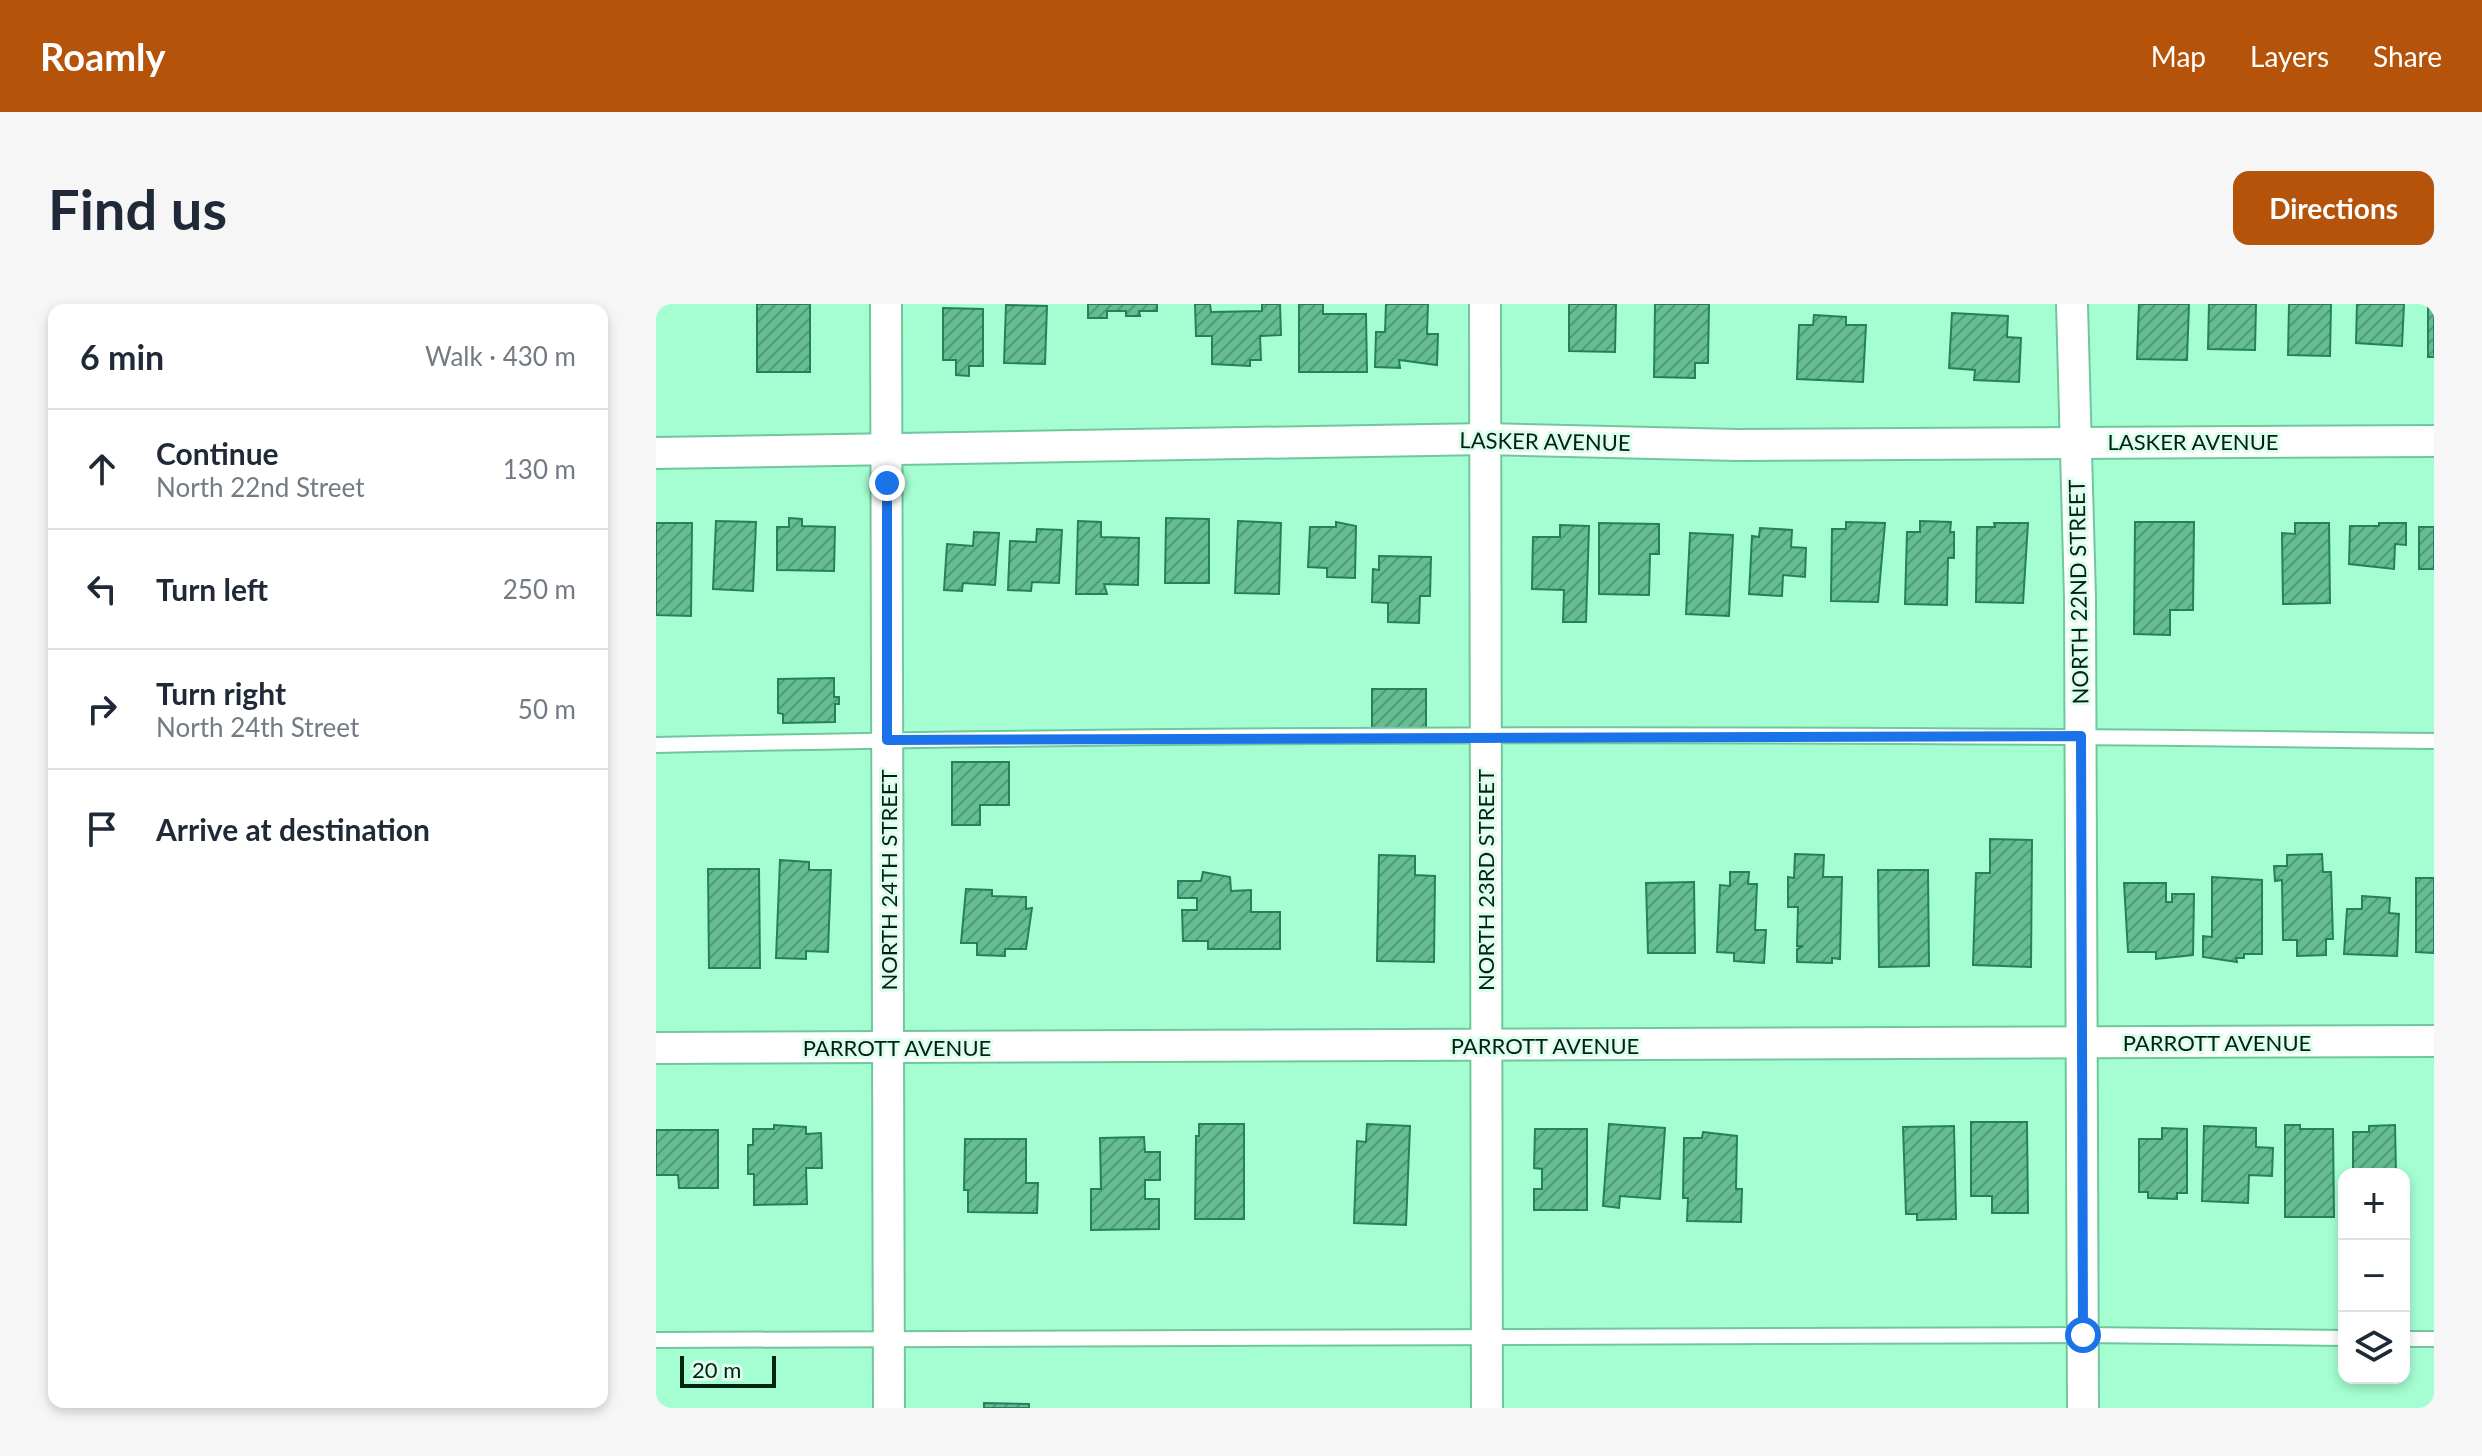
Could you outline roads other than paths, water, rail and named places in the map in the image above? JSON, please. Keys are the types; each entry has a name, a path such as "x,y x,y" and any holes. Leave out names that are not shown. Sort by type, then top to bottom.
{"street":[{"name":"NORTH 24TH STREET","path":"886,304 889,1408"},
{"name":"NORTH 23RD STREET","path":"1485,304 1487,1408"},
{"name":"NORTH 22ND STREET","path":"2072,304 2081,736 2083,1408"},
{"name":"LASKER AVENUE","path":"656,453 1486,439 1738,445 2434,441"},
{"name":"PARROTT AVENUE","path":"656,1048 2434,1041"}],"lane":[{"path":"656,745 887,740 1484,736 2081,736 2434,741"},
{"path":"656,1340 2083,1335 2338,1338"},
{"path":"2410,1339 2434,1339"}]}
